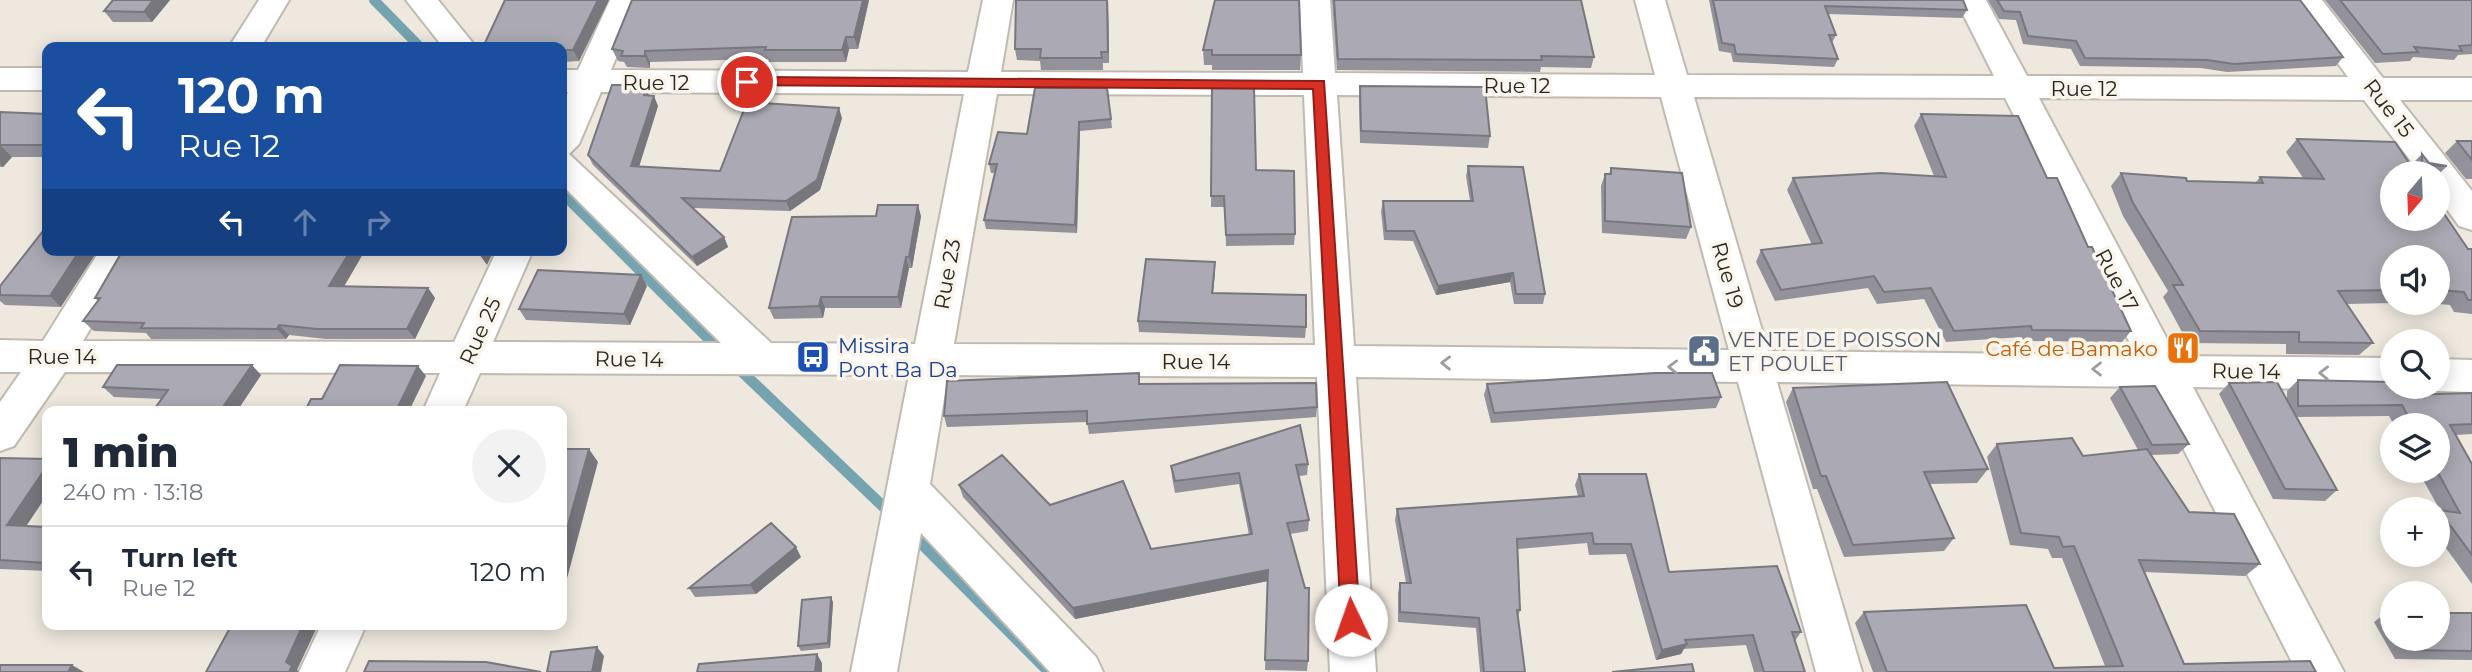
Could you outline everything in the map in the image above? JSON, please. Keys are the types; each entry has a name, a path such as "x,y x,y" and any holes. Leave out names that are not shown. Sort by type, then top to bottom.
{"street":[{"path":"248,42 274,0"},
{"path":"421,0 456,42"},
{"path":"567,120 575,81 625,0"},
{"name":"Rue 23","path":"874,672 998,0"},
{"path":"1315,0 1353,672"},
{"name":"Rue 19","path":"1650,0 1839,672"},
{"name":"Rue 17","path":"1971,0 2321,672"},
{"name":"Rue 15","path":"2306,0 2472,217"},
{"path":"0,79 42,79"},
{"name":"Rue 12","path":"575,81 2472,89"},
{"path":"567,169 764,361"},
{"path":"0,435 54,356 116,256"},
{"name":"Rue 25","path":"445,406 512,256"},
{"name":"Rue 14","path":"0,356 469,356 931,362 1337,361 2380,374"},
{"path":"2450,375 2472,376"},
{"path":"907,489 1080,672"},
{"path":"322,672 342,630"}],"building":[{"path":"113,0 153,0 144,12 104,11"},
{"path":"505,0 598,0 573,50 567,50 567,42 485,42"},
{"path":"632,0 863,0 854,37 846,37 842,50 765,50 766,47 645,51 645,56 621,56 623,51 612,49"},
{"path":"1016,0 1107,0 1108,52 1101,52 1102,58 1040,58 1041,49 1015,49"},
{"path":"1215,0 1299,0 1301,55 1212,55 1212,50 1203,50"},
{"path":"1334,0 1581,0 1594,57 1541,56 1542,60 1338,59"},
{"path":"1713,0 1963,0 1967,10 1825,6 1836,35 1829,35 1838,59 1736,54 1734,45 1722,43"},
{"path":"1997,0 2300,0 2343,57 2234,64 2207,60 2085,58 2076,41 2028,36 2020,12 2004,11"},
{"path":"2340,0 2472,0 2472,45 2459,46 2462,51 2414,47 2418,52 2383,54"},
{"path":"612,85 644,85 644,95 654,96 631,166 720,171 747,102 839,108 817,180 786,201 682,198 724,237 692,257 588,155"},
{"path":"1212,86 1254,86 1256,170 1294,171 1295,234 1226,235 1224,196 1211,196"},
{"path":"1360,86 1485,87 1490,136 1361,131"},
{"path":"1035,88 1107,88 1111,119 1079,122 1075,225 984,220 997,164 989,164 998,132 1027,134"},
{"path":"0,112 42,114 42,145 0,145"},
{"path":"1921,114 2018,116 2047,178 2057,178 2088,247 2092,247 2131,331 2032,330 2031,326 1954,331 1931,288 1884,292 1874,276 1781,290 1761,250 1822,243 1793,178 1881,173 1946,177"},
{"path":"2297,139 2395,142 2408,161 2380,161 2380,231 2450,231 2450,223 2468,249 2472,249 2472,300 2468,300 2464,292 2450,291 2450,245 2380,245 2380,290 2338,291 2373,343 2299,342 2299,332 2200,331 2173,285 2183,285 2133,203 2121,173 2186,178 2187,181 2263,183 2260,177 2324,179"},
{"path":"2457,141 2472,141 2472,160"},
{"path":"1468,166 1523,167 1545,294 1516,294 1513,273 1438,286 1414,231 1386,231 1383,201 1473,201"},
{"path":"1611,168 1682,173 1691,227 1605,221 1605,174 1611,174"},
{"path":"878,205 918,205 909,257 906,257 898,297 821,297 819,306 769,308 792,217 876,216"},
{"path":"42,232 42,256 76,256 50,296 0,295 0,286"},
{"path":"120,256 347,256 329,286 428,288 407,329 317,329 279,325 277,329 141,328 144,323 83,321 100,298 95,298"},
{"path":"1146,259 1215,262 1212,293 1306,295 1306,327 1138,321"},
{"path":"538,270 641,275 624,314 519,309"},
{"path":"117,365 252,365 223,406 157,406 168,390 103,387"},
{"path":"340,365 418,366 398,406 308,406 311,399 322,399"},
{"path":"1139,373 1139,384 1316,383 1317,407 1087,424 1087,411 944,416 947,381"},
{"path":"1655,373 1712,373 1721,397 1494,413 1487,384"},
{"path":"2298,380 2380,382 2380,399 2450,399 2450,394 2472,393 2472,424 2450,425 2450,413 2406,413 2402,405 2298,406"},
{"path":"1947,382 1988,469 1924,472 1954,538 1853,545 1826,476 1821,476 1793,388"},
{"path":"2277,382 2337,490 2285,489 2229,383"},
{"path":"2155,386 2189,444 2152,445 2120,387"},
{"path":"1300,425 1308,464 1296,465 1309,520 1287,523 1305,588 1309,588 1308,661 1265,660 1268,570 1073,608 959,485 1002,455 1050,505 1123,481 1151,549 1252,534 1239,473 1175,481 1171,466"},
{"path":"2450,425 2472,464 2472,555 2450,525 2450,512 2460,513 2444,483 2450,483"},
{"path":"2072,438 2083,456 2147,449 2189,512 2234,514 2260,564 2139,560 2184,664 2310,661 2316,672 1887,672 1864,612 2026,605 2054,668 2123,666 2074,546 2063,547 2059,537 2021,533 1997,444"},
{"path":"567,449 589,449 567,529"},
{"path":"0,458 42,459 42,473 7,525 42,527 42,563 0,560"},
{"path":"1579,474 1646,474 1669,572 1777,566 1801,632 1792,632 1805,672 1764,672 1753,635 1685,640 1687,644 1662,650 1631,544 1594,544 1592,533 1517,539 1520,610 1517,610 1525,672 1484,672 1479,618 1400,612 1400,583 1411,583 1397,509 1584,496"},
{"path":"771,523 796,547 750,585 689,588"},
{"path":"831,597 828,643 798,646 802,600"},
{"path":"2450,613 2472,613 2472,651 2450,651"},
{"path":"229,630 301,630 286,662 292,666 289,672 206,672"},
{"path":"597,647 592,672 547,672 551,652"},
{"path":"817,654 815,672 697,672 699,664"},
{"path":"369,661 486,662 541,672 364,672"},
{"path":"1692,664 1694,672 1612,672"},
{"path":"0,665 72,665 68,672 0,672"}],"waterway":[{"path":"374,0 415,42"},
{"path":"567,198 673,304"},
{"path":"672,302 722,352"},
{"path":"736,366 891,514"},
{"path":"911,533 1049,672"}],"place":[{"name":"Café de Bamako","path":"2183,348"},
{"name":"VENTE DE POISSON ET POULET","path":"1704,351"},
{"name":"Missira Pont Ba Da","path":"813,357"}],"route":[{"path":"747,82 1319,85 1351,620"}]}
